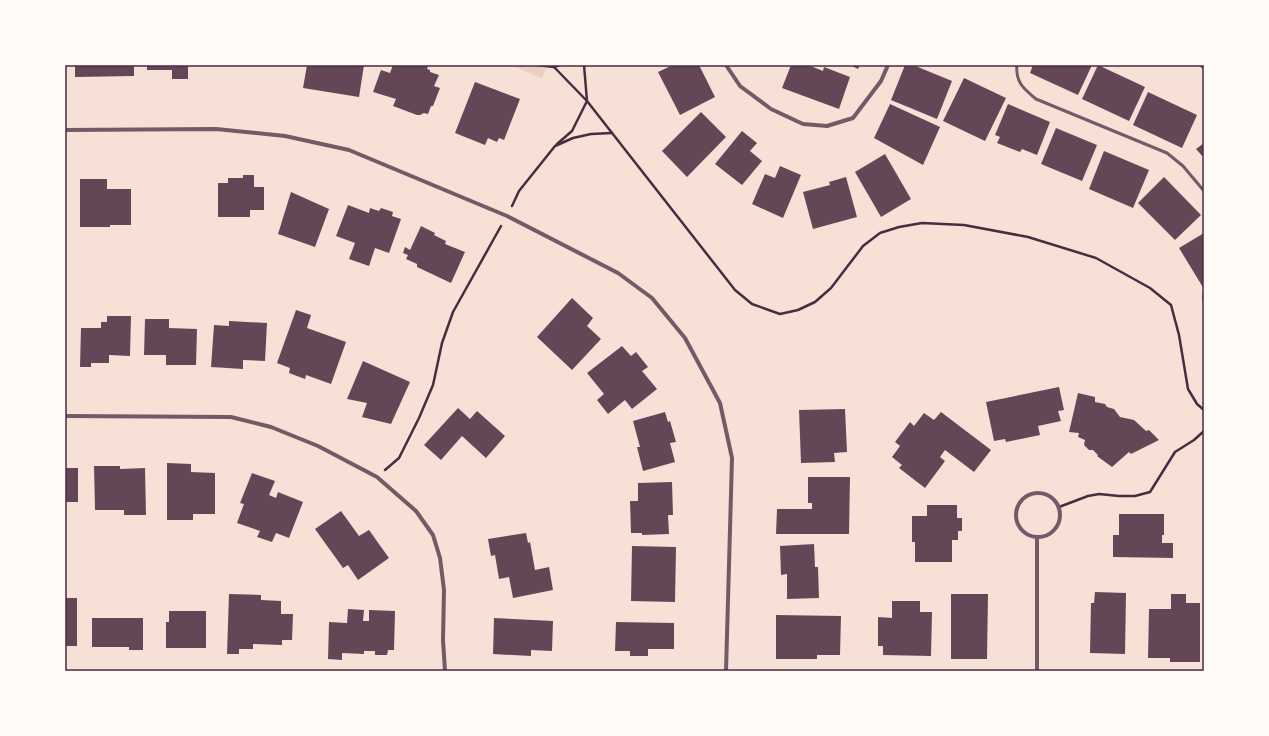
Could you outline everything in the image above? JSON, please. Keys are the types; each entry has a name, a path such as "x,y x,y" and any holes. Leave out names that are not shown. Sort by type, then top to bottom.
{"street":[{"path":"726,65 740,86 771,109 803,124 827,126 853,118 881,81 888,65"},
{"path":"65,130 216,129 285,136 349,150 507,216 618,273 652,298 685,338 720,403 732,458 726,671"},
{"path":"65,416 231,417 271,427 318,446 377,477 416,511 433,535 440,558 444,590 444,671"},
{"path":"1040,492 1048,494 1054,499 1059,507 1060,520 1057,527 1045,536 1037,537 1024,532 1019,526 1016,513 1021,500 1026,496 1040,492"},
{"path":"1037,537 1037,671"}],"lane":[{"path":"1017,65 1016,74 1023,88 1036,99 1167,153 1182,166 1204,191"}],"path":[{"path":"537,65 554,67 560,65"},
{"path":"377,477 399,458 419,418 433,385 442,343 453,312 507,216 519,191 555,146 572,131 587,102 584,65"},
{"path":"554,67 587,102 734,290 752,304 780,314 798,310 815,302 831,288 863,246 880,233 899,227 922,223 964,225 1028,237 1096,258 1150,288 1171,305 1179,335 1188,389 1197,404 1204,410"},
{"path":"555,146 573,138 591,134 612,133"},
{"path":"1059,507 1088,496 1099,494 1135,496 1150,492 1175,452 1194,440 1204,431"}],"shaded area":[{"path":"512,65 547,65 542,79"}],"building":[{"path":"75,65 134,65 134,76 75,77"},
{"path":"147,65 188,65 188,79 172,79 172,70 147,70"},
{"path":"307,65 364,65 359,97 303,88"},
{"path":"393,65 424,65 428,66 427,69 430,70 430,72 439,75 434,86 440,88 428,114 424,113 417,115 393,106 396,99 373,92 381,70 390,73"},
{"path":"673,65 699,65 715,97 680,115 658,72"},
{"path":"791,65 808,65 823,71 824,67 850,77 839,109 782,88"},
{"path":"850,65 860,65 858,69"},
{"path":"905,65 913,65 952,81 937,119 891,100"},
{"path":"1033,65 1092,65 1078,95 1030,73"},
{"path":"1098,65 1145,87 1129,121 1082,99"},
{"path":"964,78 1006,98 985,141 943,121"},
{"path":"475,82 520,99 504,140 499,138 497,142 488,138 485,145 455,133"},
{"path":"1148,92 1197,115 1182,148 1133,125"},
{"path":"890,104 940,127 923,165 874,138"},
{"path":"1008,104 1050,122 1037,155 1022,149 1020,152 997,143 1000,137 995,135"},
{"path":"701,112 726,137 687,177 662,151"},
{"path":"1056,128 1097,145 1082,181 1041,164"},
{"path":"742,131 757,143 750,151 762,161 742,185 715,164"},
{"path":"1204,143 1204,158 1196,149"},
{"path":"1104,151 1149,170 1133,208 1089,189"},
{"path":"885,154 911,199 881,217 855,172"},
{"path":"780,166 801,175 783,218 752,204 765,174 775,178"},
{"path":"243,175 254,175 254,187 264,187 264,210 250,210 250,217 218,217 218,183 228,183 228,178 243,178"},
{"path":"846,177 857,217 813,229 803,192 830,185 829,182"},
{"path":"1164,177 1201,215 1175,240 1138,203"},
{"path":"80,179 107,179 107,189 131,189 131,225 80,227"},
{"path":"291,192 329,209 315,247 278,234"},
{"path":"348,205 369,213 370,208 379,211 381,208 393,212 392,216 401,219 389,253 375,248 369,266 349,259 355,243 336,236"},
{"path":"421,226 435,233 434,235 446,241 445,244 465,252 451,283 417,267 417,264 406,259 408,255 403,253 405,247 410,250"},
{"path":"1204,233 1204,289 1179,248"},
{"path":"1204,294 1204,306 1203,306 1202,295"},
{"path":"572,298 593,318 587,326 601,339 572,370 537,337"},
{"path":"296,310 311,315 307,328 346,342 331,384 306,375 305,379 289,373 290,368 277,363"},
{"path":"107,316 131,316 130,356 109,355 109,363 91,363 91,367 80,367 81,328 101,328 101,322 107,322"},
{"path":"145,319 169,319 169,328 197,329 196,365 166,365 166,355 144,355"},
{"path":"229,321 267,323 265,361 243,360 243,369 211,367 214,325 229,326"},
{"path":"622,346 631,356 636,352 648,367 642,371 657,389 632,409 625,400 608,414 597,400 604,394 587,373"},
{"path":"363,361 410,382 391,424 362,417 367,403 347,399"},
{"path":"1059,387 1064,410 1058,411 1061,421 1038,426 1040,435 1006,442 1005,439 994,441 986,402"},
{"path":"1078,393 1095,397 1095,402 1105,404 1107,407 1114,409 1120,417 1134,420 1146,431 1149,430 1159,440 1131,454 1129,452 1112,467 1097,456 1098,455 1093,450 1089,450 1084,445 1085,440 1078,437 1079,433 1069,432"},
{"path":"458,408 470,419 477,411 505,436 486,458 462,436 441,460 424,445"},
{"path":"845,409 847,452 834,453 835,462 801,463 799,410"},
{"path":"665,412 668,422 670,421 676,442 670,443 675,462 643,471 637,447 640,447 633,421"},
{"path":"941,412 991,450 974,472 945,450 940,457 945,461 925,488 899,468 902,465 892,457 900,446 895,442 910,422 914,426 924,413 934,420"},
{"path":"167,463 191,464 191,472 215,473 215,514 193,514 193,520 167,520"},
{"path":"94,466 120,466 120,469 145,468 146,515 124,515 124,510 95,510"},
{"path":"65,468 78,468 78,502 65,502"},
{"path":"252,473 275,481 269,495 276,498 278,492 303,502 289,538 276,533 272,542 257,537 260,531 237,523 244,504 240,503"},
{"path":"808,477 850,477 849,534 776,534 777,509 812,509 812,503 808,503"},
{"path":"672,482 673,515 668,515 669,534 642,535 642,533 631,533 630,501 638,501 638,483"},
{"path":"927,505 957,505 957,518 962,518 962,531 958,531 958,540 952,540 952,562 915,562 915,542 912,542 912,516 927,516"},
{"path":"341,511 359,536 369,530 389,558 358,580 348,565 343,568 315,529"},
{"path":"1119,514 1164,514 1164,535 1162,535 1162,543 1173,543 1173,558 1113,557 1113,535 1119,535"},
{"path":"526,533 528,543 530,542 535,570 549,567 553,590 513,598 509,577 499,579 495,555 491,556 488,539"},
{"path":"814,544 815,567 818,567 819,598 787,599 787,574 781,575 780,546"},
{"path":"632,546 676,547 675,602 631,601"},
{"path":"1095,592 1126,593 1125,654 1090,653 1091,603 1094,603"},
{"path":"229,594 261,595 261,600 281,601 281,614 293,614 292,640 282,640 282,645 253,644 253,649 239,649 239,654 227,654"},
{"path":"951,594 988,594 987,659 951,659"},
{"path":"1171,594 1186,594 1186,603 1200,603 1200,662 1170,662 1170,658 1148,658 1149,609 1171,609"},
{"path":"65,598 77,598 77,646 65,646"},
{"path":"892,601 920,601 920,612 932,612 931,656 883,655 883,646 878,646 878,617 892,618"},
{"path":"348,609 364,610 363,621 369,621 369,610 395,611 394,650 388,650 387,655 375,655 375,651 364,651 364,654 342,653 342,660 328,659 329,622 347,623"},
{"path":"169,611 206,611 206,648 166,648 166,622 169,622"},
{"path":"776,615 841,616 840,655 817,655 817,659 776,659"},
{"path":"92,618 143,618 143,650 129,650 129,647 92,647"},
{"path":"494,618 553,621 552,651 531,650 531,656 493,654"},
{"path":"616,622 674,623 674,649 648,649 648,656 630,656 630,651 615,651"}]}
